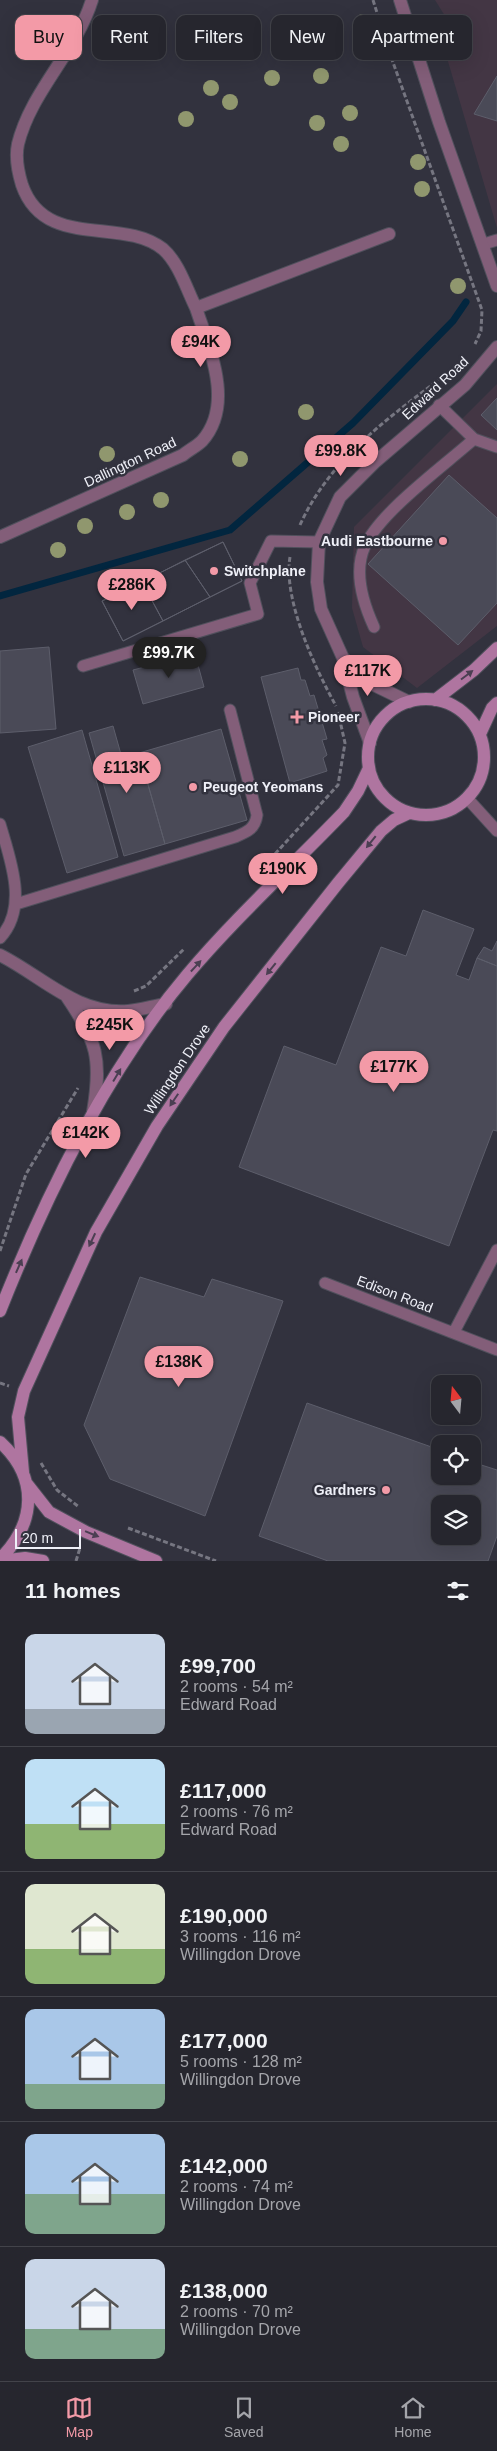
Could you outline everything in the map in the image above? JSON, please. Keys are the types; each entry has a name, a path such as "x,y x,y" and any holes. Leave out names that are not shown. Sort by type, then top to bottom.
{"street":[{"name":"Dallington Road","path":"0,537 183,455 202,441 211,425 218,402 218,374 196,308 177,268 163,249 137,237 66,227 41,214 25,194 17,171 18,146 26,118 74,41 87,17 92,0"},
{"path":"400,0 445,139 484,244 497,286"},
{"path":"196,308 389,234"},
{"name":"Edward Road","path":"370,743 353,697 343,658 321,609 317,582 319,542 340,497 439,405 465,385 497,347"},
{"path":"434,700 474,670 497,648"},
{"name":"Edward Road","path":"343,658 374,685 409,702"},
{"path":"434,700 449,704 462,711 480,734 484,751 484,768 478,784 467,798 454,808 440,814 424,815 409,813 395,806 383,796 374,783 369,768 370,743 378,725 392,711 409,702 434,700"},
{"path":"480,734 492,708 497,703"},
{"path":"0,1311 38,1224 92,1118 137,1041 187,976 344,812 358,791 369,768"},
{"name":"Willingdon Drove","path":"23,1472 18,1417 24,1391 96,1232 157,1126 224,1027 338,883 381,830 394,820 409,813"},
{"path":"0,955 67,998 97,1008 127,1011 166,1004"},
{"path":"67,998 84,1023 98,1060 97,1086 92,1118"},
{"path":"0,1442 12,1453 23,1472 27,1484 29,1506 24,1527 14,1546 0,1560"},
{"path":"27,1484 49,1512 86,1532 156,1561"},
{"path":"0,1560 25,1558 43,1561"}],"lane":[{"path":"484,244 497,240"},
{"path":"439,405 474,439 497,447"},
{"path":"374,627 363,600 360,582 360,566 365,546 384,519 474,439"},
{"path":"83,666 258,614 250,583 271,541 319,542"},
{"path":"16,904 249,831 257,815 230,710"},
{"path":"467,798 497,831"},
{"path":"0,824 10,863 16,904 13,918 0,938"},
{"path":"454,1332 497,1250"},
{"name":"Edison Road","path":"325,1283 497,1350"}],"path":[{"path":"373,0 390,54 482,310 481,331 473,347"},
{"path":"272,858 338,785 345,743 337,709 314,665 300,624 287,572 292,542 307,510 329,476 360,442 462,362"},
{"path":"130,993 146,986 190,943"},
{"path":"0,1251 26,1174 79,1085"},
{"path":"38,1458 57,1490 80,1508"},
{"path":"125,1527 216,1561"}],"shaded area":[{"path":"435,0 497,0 497,228 448,60 472,60 472,15 444,15"},
{"path":"497,384 497,626 417,688 363,647 352,608 354,527"}],"building":[{"path":"497,76 497,121 474,114"},
{"path":"497,398 497,430 481,415"},
{"name":"Audi Eastbourne","path":"449,475 497,518 497,603 458,645 368,564"},
{"path":"223,542 242,581 123,641 102,601"},
{"name":"Switchplane","path":"223,542 242,581 210,597 185,560"},
{"path":"185,560 210,597 163,621 142,582"},
{"path":"142,582 163,621 123,641 102,601"},
{"path":"49,647 56,729 0,733 0,651"},
{"path":"195,654 204,687 143,704 133,670"},
{"name":"Pioneer","path":"298,668 301,680 305,680 310,696 314,695 327,739 322,740 327,755 323,758 327,771 290,783 261,677"},
{"path":"113,726 122,758 139,753 165,844 124,856 89,733"},
{"name":"Peugeot Yeomans","path":"221,729 247,820 165,844 139,753"},
{"path":"82,730 118,857 67,873 28,747"},
{"path":"423,910 474,929 456,975 469,980 477,958 497,966 497,1131 493,1130 449,1246 239,1167 284,1046 336,1065 381,947 406,956"},
{"path":"497,941 497,966 477,958 484,947 492,951"},
{"path":"140,1277 204,1297 212,1279 283,1301 205,1516 110,1479 84,1425"},
{"name":"Gardners","path":"307,1403 431,1447 431,1485 481,1485 481,1465 497,1470 497,1536 488,1561 328,1561 259,1536"}],"waterway":[{"path":"0,596 230,530 353,423 453,321 466,302"}],"place":[{"name":"Audi Eastbourne","path":"443,541"},
{"name":"Switchplane","path":"214,571"},
{"name":"Pioneer","path":"297,717"},
{"name":"Peugeot Yeomans","path":"193,787"},
{"name":"Gardners","path":"386,1490"}]}
